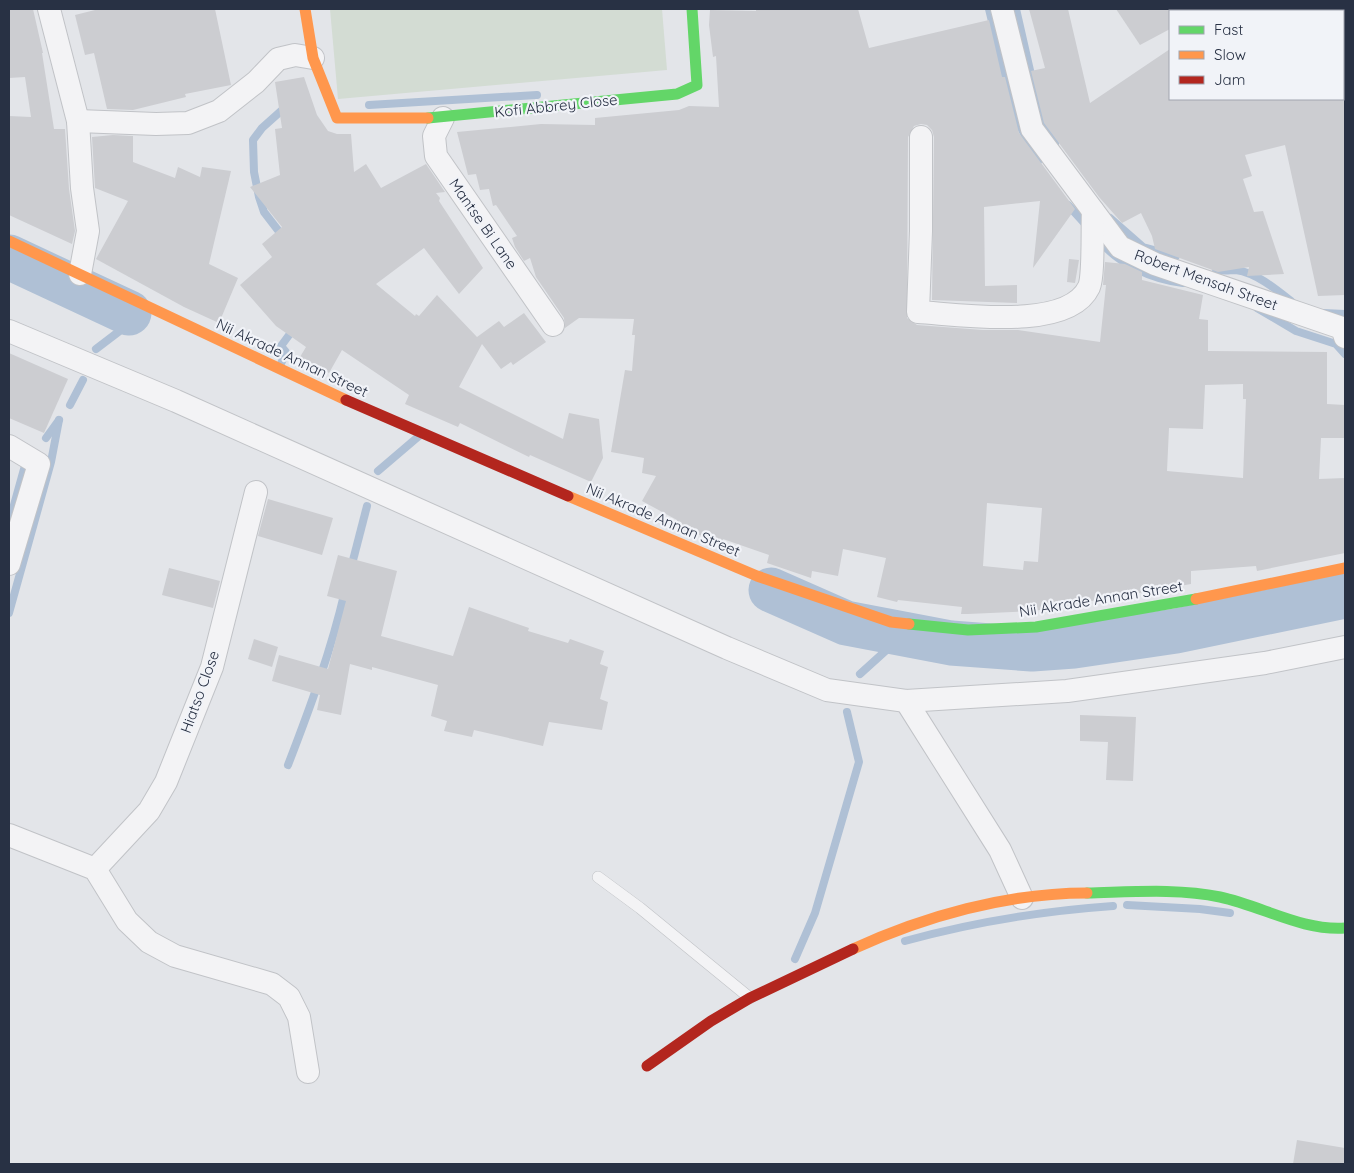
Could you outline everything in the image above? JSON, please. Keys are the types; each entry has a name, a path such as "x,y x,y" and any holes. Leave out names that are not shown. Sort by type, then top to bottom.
{"street":[{"path":"50,9 78,121 82,188 88,231 80,274"},
{"path":"78,121 156,124 188,122 219,111 256,82 278,59 295,55 313,58 305,9"},
{"name":"Kofi Abbrey Close","path":"313,58 336,118 442,118 677,94 697,85 698,63 692,9"},
{"name":"Robert Mensah Street","path":"1002,9 1032,129 1120,247 1155,264 1344,331"},
{"name":"Mantse Bi Lane","path":"442,118 434,136 436,156 553,326"},
{"path":"921,137 921,231 918,312 1021,318 1053,312 1075,303 1089,287 1093,211"},
{"name":"Nii Akrade Annan Street","path":"9,241 308,384 756,576 891,622 968,630 1036,627 1214,596 1345,568"},
{"path":"9,331 176,400 727,648 826,690 906,701 1066,691 1265,663 1345,647"},
{"path":"9,446 39,464 9,564"},
{"name":"Hiatso Close","path":"95,869 149,811 166,782 212,667 256,492"},
{"path":"906,701 1000,850 1022,898"},
{"path":"9,835 95,869 126,921 150,942 175,956 272,984 289,997 299,1016 308,1072"},
{"path":"648,1066 711,1020 750,998 890,932 928,920 1022,898 1058,893 1163,892 1219,898 1259,908 1304,924 1328,929 1345,928"}],"lane":[{"path":"598,877 640,908 750,998"}],"shaded area":[{"path":"330,9 662,9 667,70 338,99"}],"building":[{"path":"9,9 33,9 43,53 54,129 65,129 69,189 75,231 72,244 9,215 9,116 31,117 25,77 9,78"},
{"path":"99,9 215,9 231,85 185,94 186,97 133,110 107,109 94,53 85,55 75,15"},
{"path":"756,9 858,9 869,48 989,20 1002,77 1005,77 1019,133 1075,209 1033,268 1040,201 984,207 985,286 1017,285 1017,303 932,300 934,137 932,130 927,125 914,126 908,137 907,318 917,325 983,330 1018,330 1100,342 1106,285 1103,285 1105,262 1125,264 1142,272 1142,280 1203,295 1199,319 1208,320 1208,351 1327,352 1327,404 1345,405 1345,426 1344,438 1321,438 1319,479 1345,478 1345,553 1257,571 1256,566 1191,571 1191,584 1034,611 961,614 962,607 898,600 897,602 877,597 886,558 843,549 838,576 812,571 811,578 767,563 769,555 723,539 721,544 676,525 677,520 642,501 656,476 642,473 644,458 611,452 625,370 632,371 635,335 632,335 634,319 579,318 565,328 564,318 536,277 530,258 524,261 515,247 512,238 517,236 496,205 493,206 489,189 480,190 476,174 468,175 457,132 541,124 595,125 595,118 679,110 689,106 719,107 716,56 713,57 709,25 710,10 756,11","holes":["1243,384 1243,399 1246,399 1243,478 1167,471 1169,428 1203,429 1205,385","987,503 1042,508 1038,562 1024,561 1023,570 983,566"]},
{"path":"1029,9 1068,9 1090,103 1169,50 1169,100 1345,99 1345,295 1318,296 1285,145 1245,155 1252,176 1243,179 1254,212 1263,211 1284,274 1247,276 1249,267 1218,272 1155,249 1152,236 1141,213 1122,223 1099,197 1044,123 1031,71 1045,68"},
{"path":"1116,9 1170,9 1169,30 1140,45"},
{"path":"304,77 317,115 328,131 337,134 351,134 354,172 366,164 381,188 426,164 445,192 436,193 440,198 439,201 483,268 459,294 424,248 376,284 415,316 416,314 419,316 437,295 477,337 499,321 504,327 524,313 546,342 513,365 511,362 501,369 482,344 459,387 563,439 569,413 599,419 603,458 591,482 530,455 529,457 460,423 458,427 405,404 409,395 342,350 329,373 300,357 306,347 276,326 240,285 272,257 262,244 282,227 250,187 280,175 275,129 282,128 275,82"},
{"path":"133,136 133,162 175,178 178,167 200,177 202,167 231,171 209,264 238,278 219,323 184,307 96,259 128,201 95,188 92,137"},
{"path":"1069,259 1079,260 1075,283 1067,282"},
{"path":"9,353 68,379 44,433 9,418"},
{"path":"268,499 333,518 322,555 258,536"},
{"path":"338,555 397,571 381,636 453,656 469,607 529,628 528,631 568,643 570,639 604,651 600,664 608,667 600,699 608,702 602,730 549,722 543,746 474,730 472,737 444,731 447,721 431,716 438,685 372,667 372,670 350,664 341,715 317,710 320,695 272,681 279,655 328,669 346,601 327,596"},
{"path":"169,568 220,581 213,608 162,595"},
{"path":"254,639 278,647 272,667 248,659"},
{"path":"1080,715 1136,717 1133,781 1106,780 1108,742 1080,741"},
{"path":"1297,1140 1345,1148 1345,1164 1293,1164"}],"waterway":[{"path":"989,9 1012,104 1020,126 1038,161"},
{"path":"1016,9 1039,110 1055,143"},
{"path":"369,105 537,95"},
{"path":"284,238 264,212 259,197 254,172 253,140 262,128 281,111 287,110"},
{"path":"1068,205 1087,226"},
{"path":"1110,218 1143,247 1176,256"},
{"path":"1098,239 1115,256 1136,269 1159,278 1183,283"},
{"path":"9,257 129,313"},
{"path":"1216,269 1224,271 1236,270 1252,275 1280,292 1292,302"},
{"path":"1257,308 1296,331 1336,344 1345,354"},
{"path":"1323,313 1345,314"},
{"path":"96,349 138,317"},
{"path":"280,366 286,352 281,346 295,327"},
{"path":"70,405 83,380"},
{"path":"46,438 59,420"},
{"path":"9,613 51,462 59,420"},
{"path":"378,471 419,436"},
{"path":"9,523 24,469"},
{"path":"351,568 367,506"},
{"path":"771,590 846,623 951,643 1032,649 1074,646 1176,631 1345,596"},
{"path":"288,765 320,679 345,591"},
{"path":"860,674 902,636"},
{"path":"795,959 815,913 859,762 847,712"},
{"path":"1127,905 1200,909 1230,913"},
{"path":"905,941 1008,918 1113,906"}],"traffic: fast":[{"path":"428,118 677,94 697,85 692,9"},
{"path":"909,624 968,630 1036,627 1196,599"},
{"path":"1087,893 1154,891 1204,894 1236,901 1313,926 1345,928"}],"traffic: slow":[{"path":"305,9 313,58 337,118 428,118"},
{"path":"9,241 346,400"},
{"path":"568,496 757,576 891,622 909,624"},
{"path":"1196,599 1345,568"},
{"path":"853,949 909,926 967,909 1027,897 1087,893"}],"traffic: jam":[{"path":"346,400 568,496"},
{"path":"647,1066 711,1021 750,998 853,949"}]}
